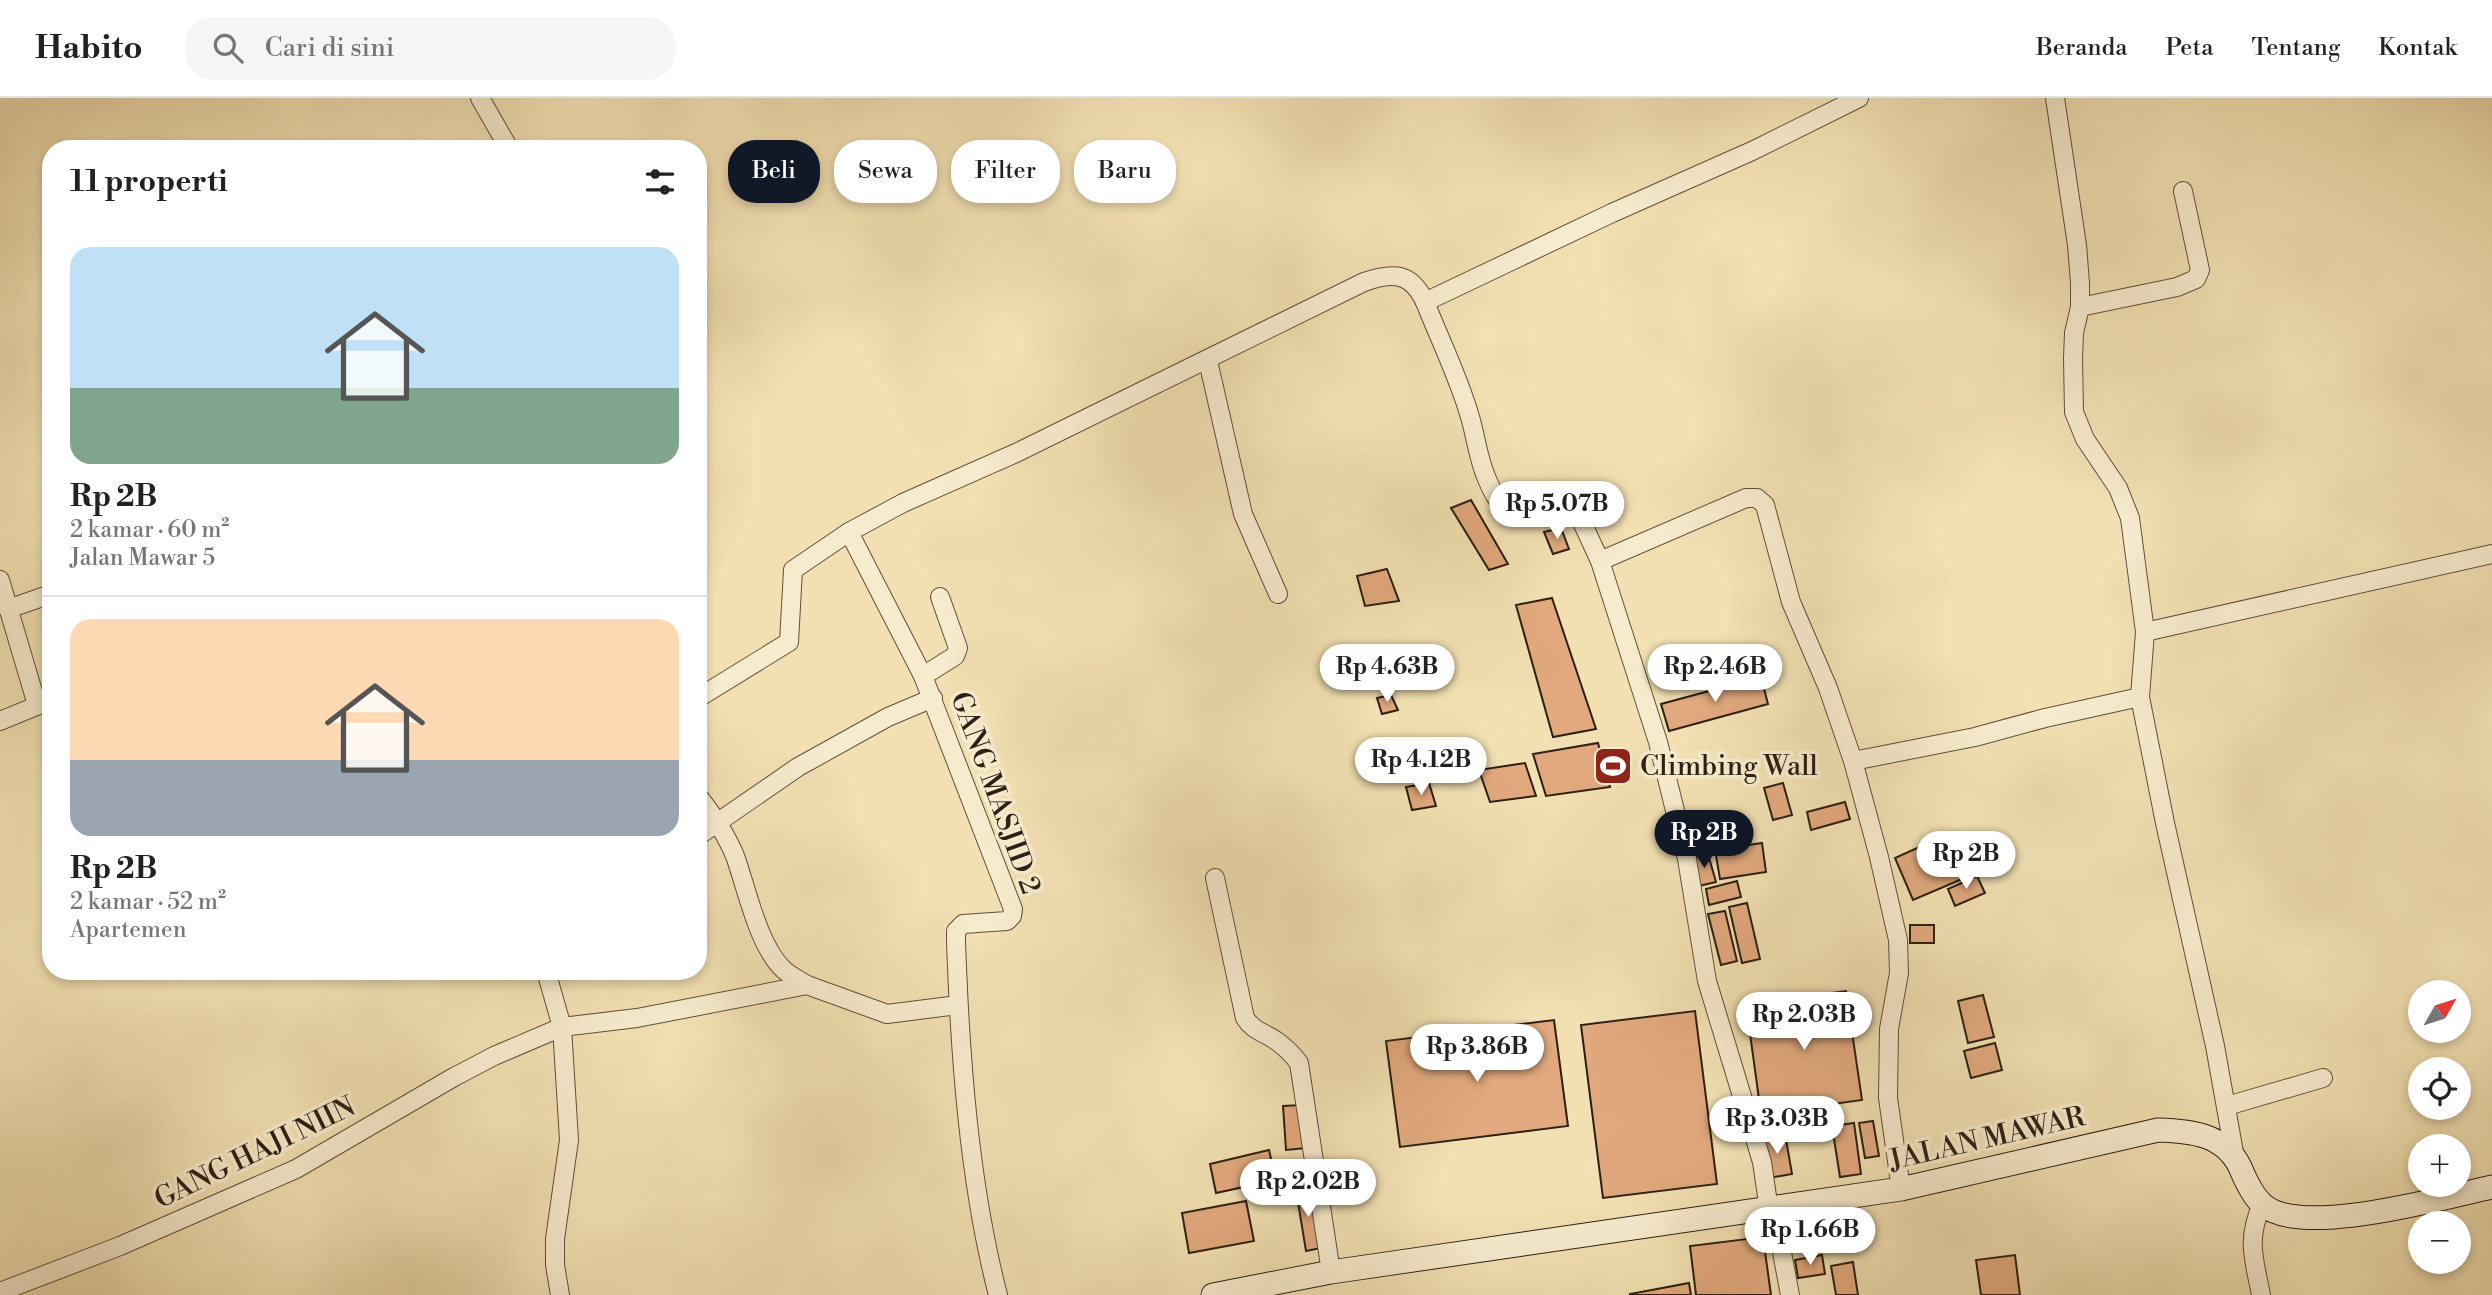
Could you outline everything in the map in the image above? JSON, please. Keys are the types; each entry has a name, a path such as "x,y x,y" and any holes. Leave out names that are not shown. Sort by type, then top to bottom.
{"street":[{"path":"480,98 504,140"},
{"path":"1425,302 1859,98"},
{"path":"2054,98 2077,245 2080,307 2074,333 2074,412 2085,439 2118,488 2130,518 2146,632 2140,697 2227,1106 2235,1158"},
{"path":"2080,307 2177,287 2196,279 2200,270 2183,191"},
{"path":"707,692 789,642 793,569 849,532 903,503 1016,453 1208,361 1364,282 1384,275 1402,277 1418,287 1425,302 1470,417 1487,480 1500,503 1510,511 1520,513 1571,509 1581,520 1600,561 1658,742 1687,859 1714,1011 1730,1053 1762,1162 1790,1295"},
{"path":"1208,361 1243,514 1279,594"},
{"path":"1600,561 1746,498 1761,500 1765,505 1791,602 1828,688 1853,761 1880,857 1898,940 1899,973 1889,1029 1888,1098 1901,1189"},
{"name":"GANG MASJID 2","path":"849,532 933,698 1013,909 1012,916 1007,921 963,924 956,931 958,1005 974,1167 988,1256 998,1295"},
{"path":"2146,632 2492,554"},
{"path":"0,580 8,609 42,697"},
{"path":"8,609 42,597"},
{"path":"923,676 955,656 958,648 940,597"},
{"path":"1853,761 1975,737 2140,697"},
{"path":"707,831 799,767 888,717 933,698"},
{"path":"0,721 42,703"},
{"path":"707,808 719,824 734,854 761,931 783,969 807,985 887,1014 958,1005"},
{"path":"1215,878 1245,1018 1255,1030 1276,1040 1299,1063 1331,1272"},
{"path":"549,980 562,1027 569,1140 555,1239 555,1265 560,1295"},
{"name":"GANG HAJI NIIN","path":"0,1292 120,1246 296,1169 454,1077 494,1056 562,1027 638,1017 807,985"},
{"path":"2227,1106 2323,1078"},
{"name":"JALAN MAWAR","path":"1213,1295 1331,1272 1901,1189 2158,1130 2206,1136 2221,1142 2235,1158 2262,1204"},
{"path":"2261,1295 2251,1242 2254,1222 2262,1204 2280,1214 2325,1218 2385,1210 2492,1186"}],"building":[{"path":"1471,500 1508,564 1489,570 1451,508"},
{"path":"1561,528 1569,549 1553,554 1544,532"},
{"path":"1387,569 1399,601 1365,606 1357,576"},
{"path":"1552,598 1596,729 1553,737 1516,605"},
{"path":"1761,677 1768,704 1669,731 1661,704"},
{"path":"1391,695 1398,710 1382,714 1377,698"},
{"path":"1598,743 1610,787 1546,796 1533,754"},
{"path":"1525,763 1536,796 1490,802 1479,770"},
{"path":"1429,783 1436,806 1412,810 1406,787"},
{"path":"1783,783 1792,815 1773,820 1764,788"},
{"path":"1845,802 1850,819 1811,830 1807,812"},
{"path":"1948,834 1967,877 1913,900 1895,858"},
{"path":"1762,843 1766,872 1720,879 1715,850"},
{"path":"1708,854 1716,882 1699,886 1692,858"},
{"path":"1977,876 1985,893 1955,906 1948,889"},
{"path":"1737,881 1741,897 1709,905 1706,889"},
{"path":"1747,903 1760,959 1742,963 1729,907"},
{"path":"1725,911 1737,961 1721,965 1708,914"},
{"path":"1910,925 1934,925 1934,943 1910,943"},
{"path":"1846,991 1862,1100 1761,1114 1746,1004"},
{"path":"1983,995 1994,1037 1968,1043 1958,1001"},
{"path":"1695,1011 1717,1184 1603,1198 1581,1025"},
{"path":"1554,1020 1568,1126 1400,1147 1386,1041"},
{"path":"1995,1043 2002,1070 1971,1078 1964,1051"},
{"path":"1302,1105 1306,1148 1286,1150 1283,1106"},
{"path":"1873,1121 1879,1156 1865,1158 1859,1123"},
{"path":"1854,1123 1861,1174 1840,1177 1832,1126"},
{"path":"1785,1134 1792,1174 1769,1178 1763,1138"},
{"path":"1269,1150 1276,1180 1216,1193 1210,1164"},
{"path":"1311,1187 1321,1248 1306,1251 1296,1190"},
{"path":"1246,1201 1254,1241 1189,1253 1182,1213"},
{"path":"1763,1237 1771,1295 1696,1295 1690,1246"},
{"path":"1822,1255 1825,1274 1798,1278 1795,1260"},
{"path":"2015,1255 2020,1295 1981,1295 1976,1260"},
{"path":"1853,1262 1858,1295 1836,1295 1831,1266"},
{"path":"1689,1283 1691,1295 1630,1295 1630,1294"}],"place":[{"name":"Climbing Wall","path":"1613,766"}]}
